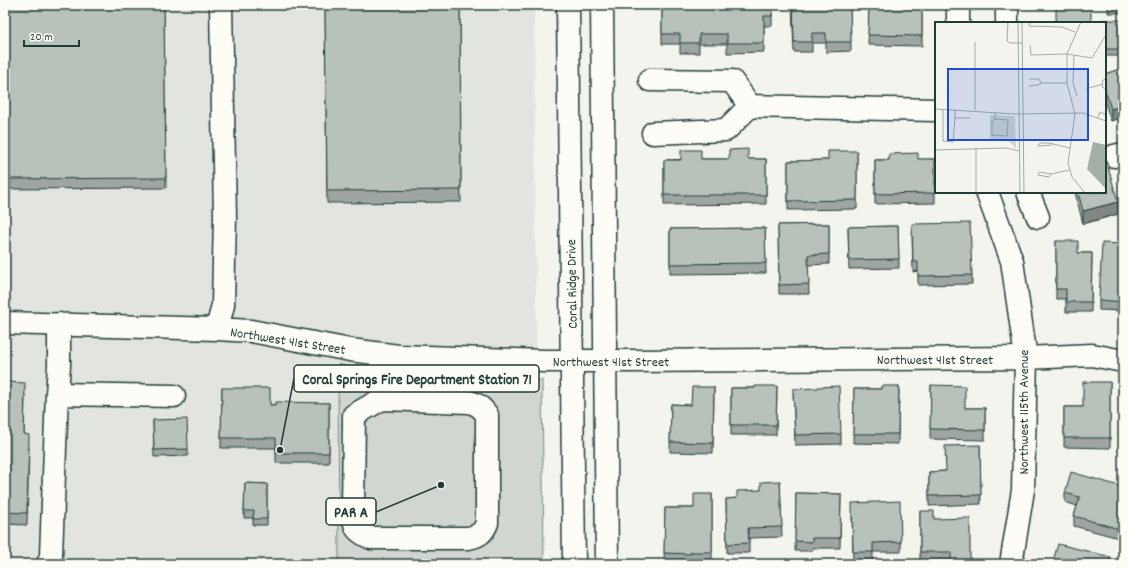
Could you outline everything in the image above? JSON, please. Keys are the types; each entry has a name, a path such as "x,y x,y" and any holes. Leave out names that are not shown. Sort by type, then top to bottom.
{"street":[{"path":"217,329 223,305 225,217 221,5"},
{"name":"Coral Ridge Drive","path":"568,5 574,564"},
{"path":"602,5 607,564"},
{"path":"958,5 958,22"},
{"path":"1007,5 1007,22"},
{"path":"650,80 732,81 750,106"},
{"path":"653,132 726,130 750,106 935,110"},
{"name":"Northwest 115th Avenue","path":"987,193 1012,261 1026,358 1023,490 1011,564"},
{"path":"1028,193 1038,217"},
{"name":"Northwest 41st Street","path":"5,322 251,331 350,350 399,356 605,361 1026,358 1092,356 1123,361"},
{"path":"48,564 51,556 59,365 59,324"},
{"path":"381,354 382,399"},
{"path":"57,394 174,396"},
{"path":"382,399 469,402 477,404 487,415 487,523 484,530 477,537 371,538 360,533 354,526 354,414 382,399"}],"shaded area":[{"path":"5,5 534,5 538,564 5,564"},
{"path":"338,364 403,377 542,380 544,564 339,564"}],"building":[{"path":"5,5 164,5 166,178 5,179"},
{"path":"325,5 460,5 461,190 327,191"},
{"path":"662,5 772,5 772,16 764,16 764,43 727,43 727,34 699,34 699,43 680,43 680,34 662,34"},
{"path":"793,5 850,5 851,42 826,42 826,33 812,33 812,42 794,42"},
{"path":"869,5 922,5 922,36 868,35"},
{"path":"1056,5 1091,5 1091,22 1056,22"},
{"path":"1101,20 1123,20 1123,49 1106,49 1106,22 1101,22"},
{"path":"1123,68 1123,105 1111,109 1106,93 1106,74"},
{"path":"748,149 748,159 766,159 766,195 664,195 664,160 681,160 681,150 701,150 701,159 729,159 729,150"},
{"path":"828,151 857,151 857,200 788,201 788,161 828,160"},
{"path":"918,153 918,159 935,159 935,193 875,194 875,160 889,160 889,154"},
{"path":"1106,160 1118,202 1083,211 1078,193 1106,193"},
{"path":"970,223 972,275 918,276 918,262 913,262 912,224"},
{"path":"829,224 829,254 808,255 809,284 779,285 778,225"},
{"path":"898,226 899,259 849,260 848,227"},
{"path":"765,228 766,263 670,264 670,229"},
{"path":"1056,241 1078,241 1078,253 1092,253 1091,302 1066,302 1066,289 1056,289"},
{"path":"1102,243 1123,244 1123,302 1099,300"},
{"path":"5,382 25,383 24,434 29,435 27,513 5,512"},
{"path":"1083,382 1110,382 1110,438 1064,438 1064,407 1083,407"},
{"path":"931,385 965,386 965,408 985,408 985,430 930,429"},
{"path":"755,386 777,386 776,425 731,425 731,388 755,388"},
{"path":"839,386 841,434 795,435 793,389"},
{"path":"881,386 899,386 898,434 853,434 854,389 881,389"},
{"path":"692,387 714,387 713,443 670,442 671,404 691,405"},
{"path":"222,388 270,388 270,405 276,405 276,402 329,403 329,453 276,453 276,438 221,438"},
{"path":"187,419 188,449 154,450 153,420"},
{"path":"980,445 981,495 929,496 929,472 946,471 945,446"},
{"path":"1071,472 1123,487 1120,502 1123,503 1123,514 1119,529 1074,516 1080,497 1065,493"},
{"path":"780,481 782,527 748,528 749,543 727,544 726,499 737,498 737,491 761,490 761,482"},
{"path":"245,483 267,484 267,519 253,519 254,511 244,511"},
{"path":"796,493 841,494 840,538 812,538 812,542 795,541"},
{"path":"694,494 712,494 712,552 691,552 691,554 664,553 665,508 694,508"},
{"path":"900,501 901,542 873,543 873,552 853,552 852,503"},
{"path":"920,511 934,511 934,519 970,518 970,564 951,564 951,552 920,552"},
{"path":"1058,544 1111,557 1109,564 1052,564"}],"place":[{"name":"Coral Springs Fire Department Station 71","path":"280,450"},
{"name":"PAR A","path":"441,485"}]}
